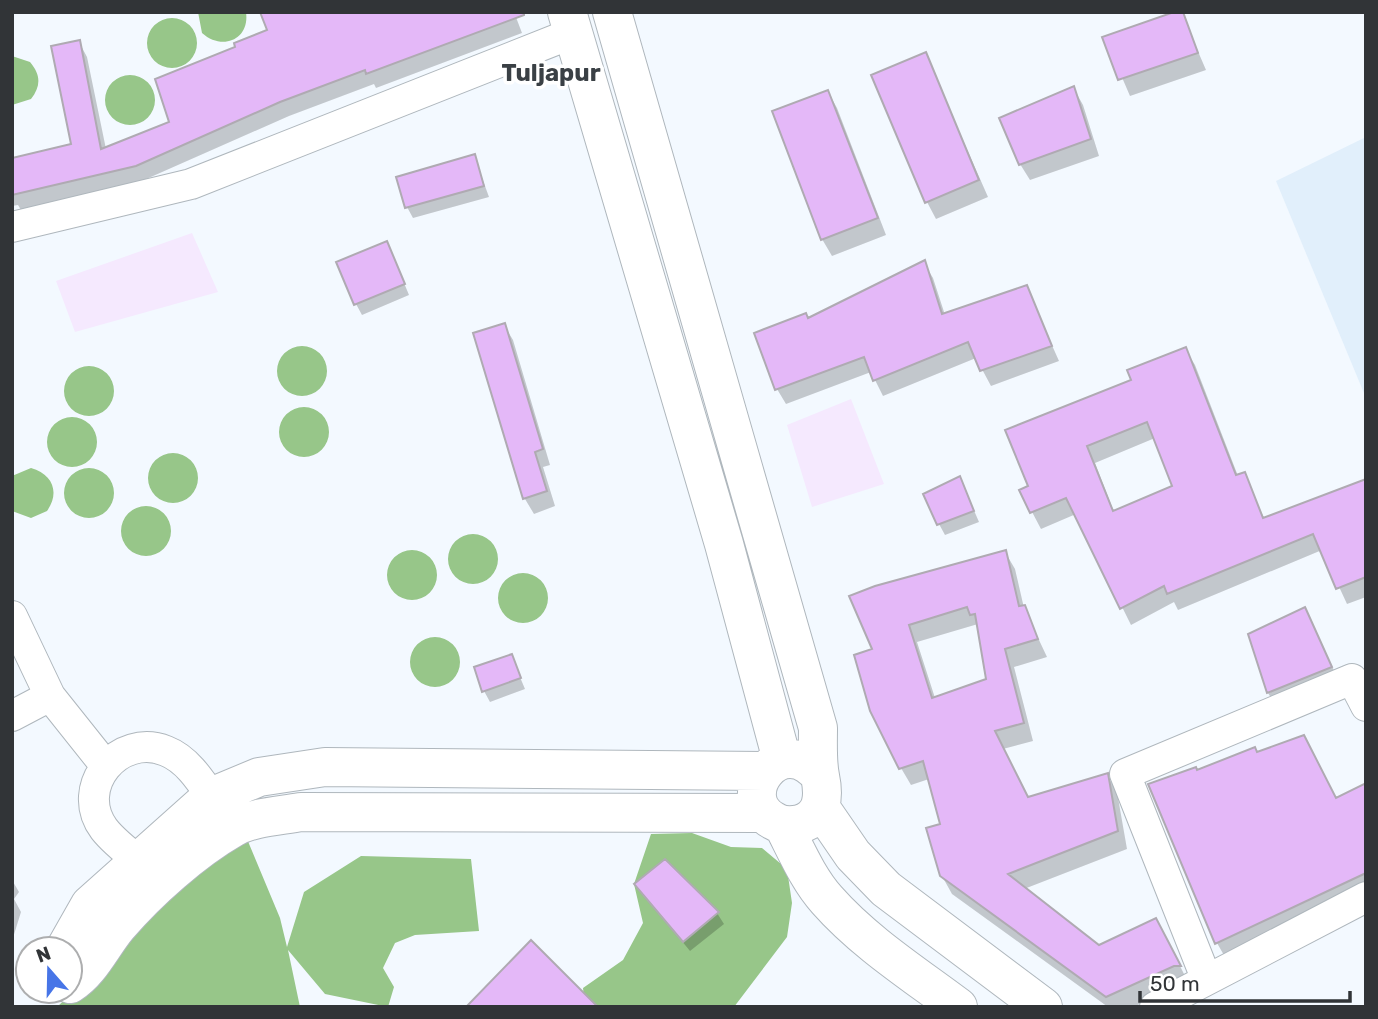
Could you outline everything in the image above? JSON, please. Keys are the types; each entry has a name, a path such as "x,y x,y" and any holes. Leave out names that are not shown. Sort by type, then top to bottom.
{"main road":[{"path":"73,935 90,905 150,870 234,827 301,812 773,819 806,822 820,791 818,728 721,396 615,13 570,23 683,407 773,766 757,792 773,819 826,900 880,949 958,1007"},
{"path":"683,407 721,396"},
{"path":"84,973 118,926 150,870 211,797 260,777 325,767 773,766 804,762 853,855 887,889 1043,1007"}],"street":[{"path":"12,227 191,184 570,23"},
{"path":"12,616 50,696 105,765"},
{"path":"1206,978 1125,774 1352,679 1366,706"},
{"path":"12,716 50,696"},
{"path":"150,870 104,829 96,814 94,797 97,780 105,765 118,754 134,748 167,751 194,772 234,827"},
{"path":"1155,1007 1206,978 1366,897"}],"shaded area":[{"path":"1366,137 1366,398 1276,181"},
{"path":"192,233 218,292 75,332 56,281"},
{"path":"851,399 884,484 812,507 787,425"}],"green space":[{"path":"198,12 246,12 244,30 233,40 226,42 210,38 202,33"},
{"path":"172,18 189,26 197,43 189,60 172,68 155,60 147,43 155,26"},
{"path":"12,56 30,62 38,80 37,90 31,99 12,105"},
{"path":"130,75 147,83 155,100 147,117 130,125 113,117 105,100 113,83"},
{"path":"302,346 319,354 327,371 319,388 302,396 285,388 277,371 285,354"},
{"path":"89,366 106,374 114,391 106,408 89,416 72,408 64,391 72,374"},
{"path":"304,407 321,415 329,432 321,449 304,457 287,449 279,432 287,415"},
{"path":"72,417 89,425 97,442 89,459 72,467 55,459 47,442 55,425"},
{"path":"173,453 190,461 198,478 190,495 173,503 156,495 148,478 156,461"},
{"path":"31,468 49,479 53,498 47,511 31,518 12,511 12,476"},
{"path":"89,468 106,476 114,493 106,510 89,518 72,510 64,493 72,476"},
{"path":"146,506 163,514 171,531 163,548 146,556 129,548 121,531 129,514"},
{"path":"473,534 490,542 498,559 490,576 473,584 456,576 448,559 456,542"},
{"path":"412,550 429,558 437,575 429,592 412,600 395,592 387,575 395,558"},
{"path":"523,573 540,581 548,598 540,615 523,623 506,615 498,598 506,581"},
{"path":"435,637 452,645 460,662 452,679 435,687 418,679 410,662 418,645"},
{"path":"692,833 731,847 762,848 787,869 792,903 787,937 734,1007 585,1007 583,988 623,960 643,923 634,884 651,834"},
{"path":"247,839 280,918 287,947 304,892 361,856 471,859 479,931 415,935 395,943 383,968 394,987 388,1007 325,994 288,950 300,1007 57,1007 84,1005 84,982 108,959 142,911"}],"building":[{"path":"260,12 524,12 524,15 366,74 365,70 280,102 136,166 12,195 12,158 71,144 51,46 80,40 101,149 169,122 155,79 235,47 234,43 267,30"},
{"path":"1174,12 1183,12 1198,53 1118,80 1102,37"},
{"path":"926,52 979,180 925,203 871,75"},
{"path":"1074,86 1091,139 1019,165 999,118"},
{"path":"828,90 878,218 821,240 772,111"},
{"path":"475,154 484,186 405,208 396,177"},
{"path":"387,241 405,284 354,305 336,262"},
{"path":"925,260 942,314 1027,285 1052,346 980,371 968,342 873,381 864,357 775,390 754,333 806,313 808,318"},
{"path":"505,323 543,449 535,452 547,491 523,499 473,333"},
{"path":"1186,347 1236,475 1245,472 1263,518 1366,479 1366,577 1336,589 1313,534 1167,594 1164,586 1120,609 1066,498 1030,513 1019,490 1028,486 1005,430 1131,380 1127,370","holes":["1147,422 1172,486 1113,511 1087,446"]},
{"path":"960,476 974,511 937,525 923,494"},
{"path":"1006,550 1019,606 1025,605 1038,639 1005,649 1024,723 995,731 1028,797 1108,773 1118,831 1008,874 1099,945 1156,918 1181,966 1174,966 1106,997 940,876 926,828 940,824 923,761 899,769 870,711 854,655 872,649 849,596 875,586","holes":["967,607 970,615 975,614 986,679 932,698 909,625"]},
{"path":"1305,607 1332,667 1267,693 1248,634"},
{"path":"512,654 521,678 482,692 474,667"},
{"path":"1304,735 1336,798 1366,783 1366,873 1215,944 1148,784 1196,767 1197,770 1255,747 1257,752"},
{"path":"665,859 719,912 683,942 634,884"},
{"path":"531,940 598,1007 466,1007"}],"district":[{"name":"Tuljapur","path":"551,73"}]}
